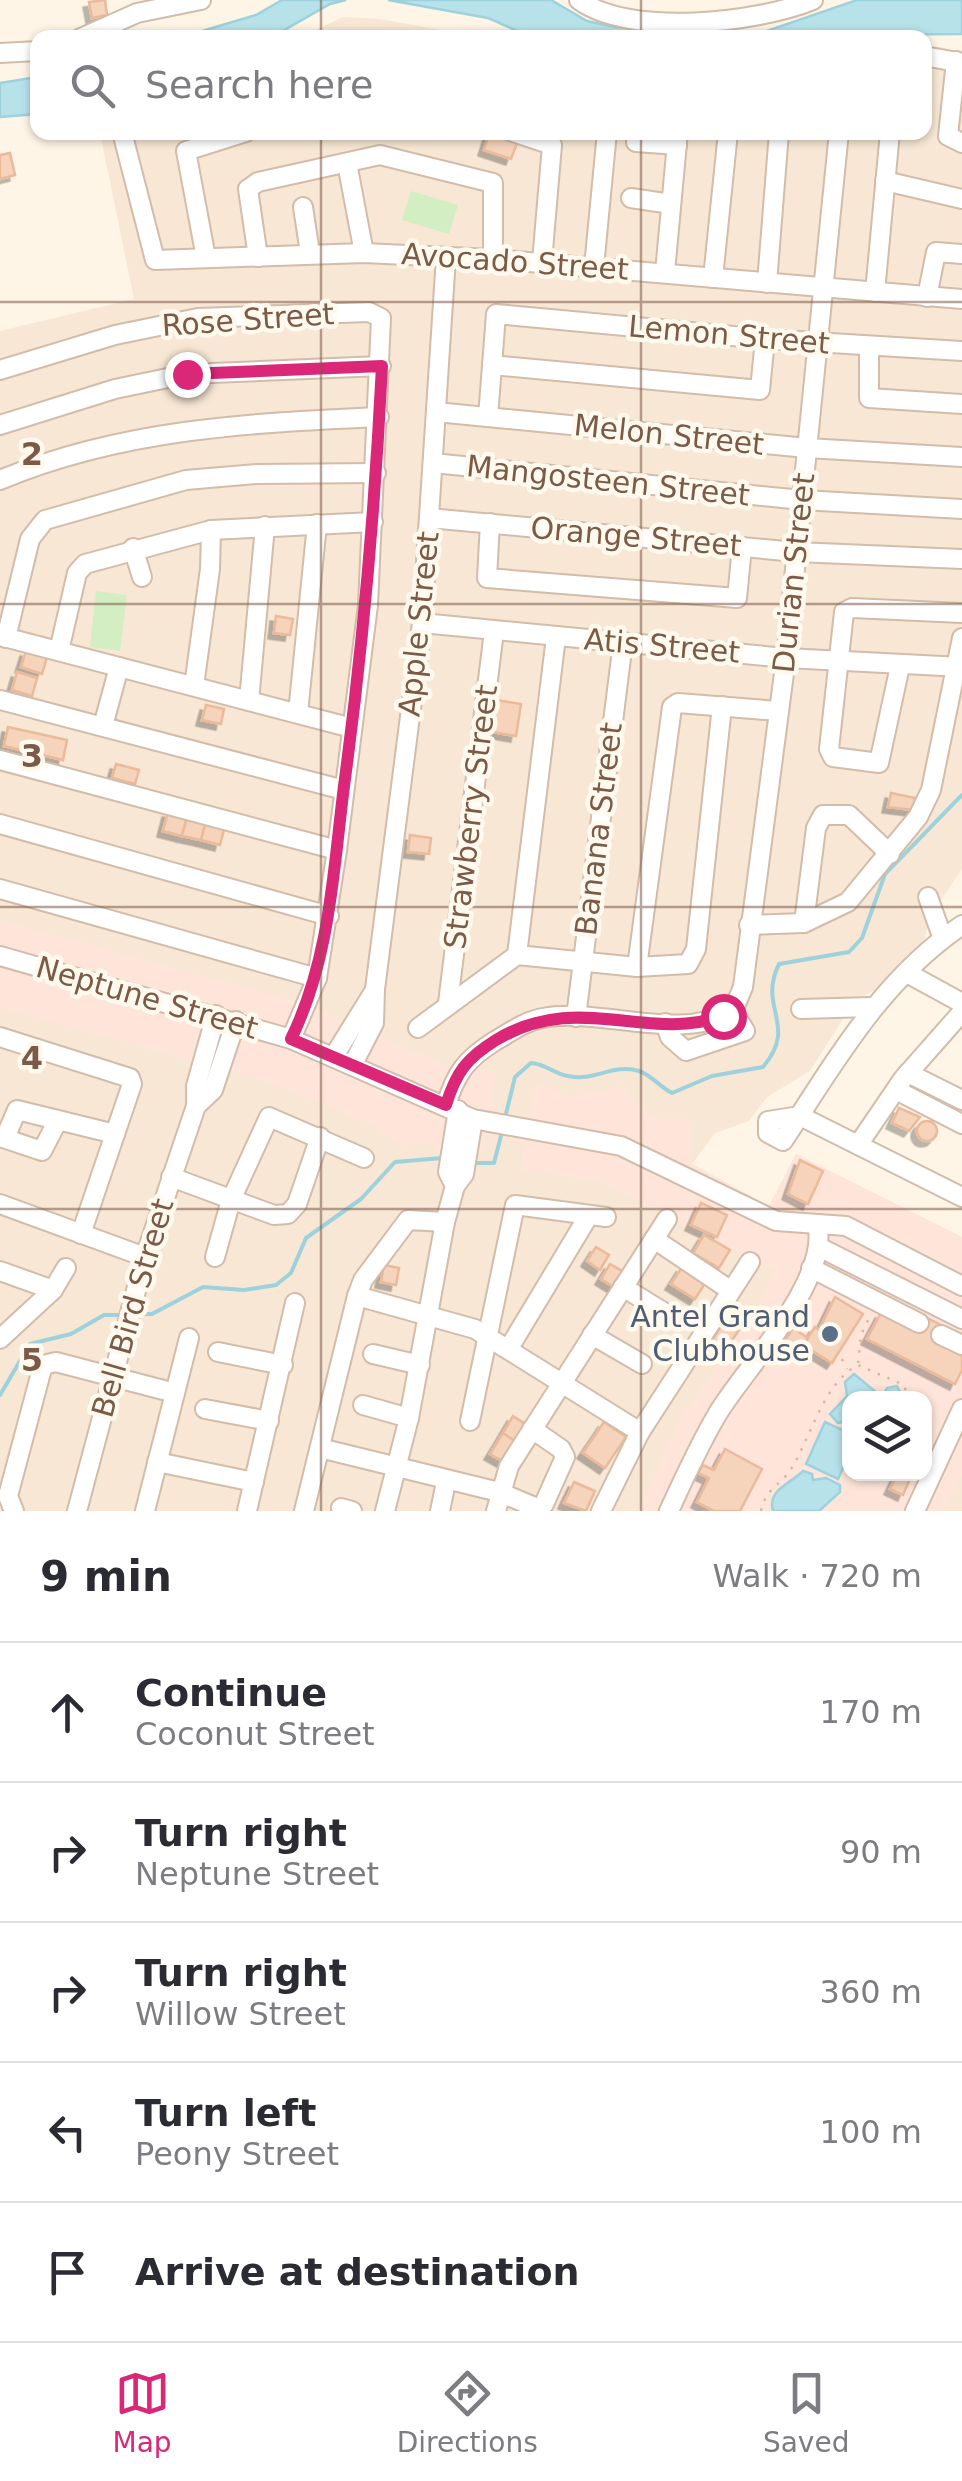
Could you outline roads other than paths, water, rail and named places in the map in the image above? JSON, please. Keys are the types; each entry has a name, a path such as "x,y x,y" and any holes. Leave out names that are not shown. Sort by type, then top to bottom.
{"street":[{"path":"579,0 602,13 684,22 762,18 812,0"},
{"path":"98,30 125,17 196,1"},
{"path":"0,53 30,51"},
{"path":"932,57 959,62 956,141"},
{"name":"Avocado Street","path":"124,140 155,260 310,253 493,259 962,299"},
{"path":"206,258 186,151 221,140"},
{"path":"537,140 552,145 542,262"},
{"path":"594,267 606,140"},
{"path":"636,142 657,140"},
{"path":"665,272 678,140"},
{"path":"713,278 727,140"},
{"path":"767,283 778,140"},
{"name":"Durian Street","path":"665,1022 670,1038 686,1050 745,1031 733,1010 744,987 786,658 838,140"},
{"path":"875,292 889,140"},
{"path":"258,256 248,189 258,182 380,155 492,183 493,259"},
{"path":"347,163 364,253"},
{"path":"885,181 962,199"},
{"path":"631,198 671,204"},
{"path":"303,206 310,253"},
{"path":"927,297 936,252 962,254"},
{"name":"Apple Street","path":"352,1064 377,1012 375,990 422,623 446,258"},
{"name":"Rose Street","path":"0,370 115,335 198,318 369,312 381,318 382,366"},
{"name":"Lemon Street","path":"492,365 496,314 765,339 962,351"},
{"path":"488,417 492,365 760,390 765,339"},
{"path":"870,346 869,398 962,404"},
{"path":"0,425 115,389 187,374 382,366 373,522 337,850 317,978 291,1039"},
{"name":"Melon Street","path":"436,412 807,448 962,457"},
{"path":"0,480 142,437 188,428 379,416"},
{"name":"Mangosteen Street","path":"433,463 802,500 962,509"},
{"path":"352,728 3,637 30,539 45,520 186,480 257,474 376,473"},
{"name":"Orange Street","path":"429,518 796,552 962,559"},
{"path":"59,651 80,567 133,548 210,530 373,522"},
{"path":"490,523 487,578 737,598 742,546"},
{"path":"298,713 317,524"},
{"path":"249,701 266,526"},
{"path":"194,686 207,599 210,530"},
{"path":"133,548 142,577"},
{"path":"900,666 879,764 867,765 830,753 844,612 852,608 962,613"},
{"name":"Atis Street","path":"422,623 786,658 959,667"},
{"name":"Strawberry Street","path":"448,1003 494,630"},
{"path":"517,955 556,636"},
{"path":"749,925 804,923 848,902 890,854 926,803 954,714 962,638"},
{"name":"Banana Street","path":"576,1016 623,642"},
{"path":"104,726 119,666"},
{"path":"0,700 344,790"},
{"path":"637,967 670,712 678,703 778,712"},
{"path":"418,1028 517,955 637,967 678,967 693,958 722,706"},
{"path":"0,760 337,850"},
{"path":"804,923 816,828 822,815 849,816 890,854"},
{"path":"0,824 328,916"},
{"path":"0,889 317,978"},
{"path":"928,897 954,933 872,1007 800,1116 962,1196"},
{"name":"Neptune Street","path":"0,956 291,1039 466,1114 621,1146 776,1221 846,1226 962,1286"},
{"path":"907,973 962,1003"},
{"name":"Apple Street","path":"334,1056 375,990"},
{"path":"802,1009 872,1007"},
{"path":"833,1008 847,1040"},
{"path":"385,1511 409,1418 455,1186 448,1172 466,1114 459,1070 474,1054 533,1020 576,1016 665,1022 713,1020 733,1010"},
{"name":"Bell Bird Street","path":"77,1511 145,1257 196,1106 196,1086 216,1015"},
{"name":"Bell Bird Street","path":"196,1106 213,1090 236,1021"},
{"path":"858,1145 908,1073 958,1021"},
{"path":"349,1028 366,1037"},
{"path":"0,1037 124,1074 132,1084 82,1234"},
{"path":"908,1073 962,1100"},
{"path":"896,1090 962,1124"},
{"path":"57,1122 42,1152 2,1137 17,1110 114,1134"},
{"path":"215,1256 231,1200 263,1122 277,1118 364,1158"},
{"path":"171,1178 274,1215 288,1214 297,1204 320,1136"},
{"path":"0,1204 145,1257"},
{"path":"470,1421 516,1205 598,1216 509,1348"},
{"path":"304,1511 363,1280 408,1220 445,1222"},
{"path":"498,1502 532,1429 667,1220"},
{"path":"669,1511 711,1425 782,1322 810,1268 819,1247 817,1224"},
{"path":"654,1239 730,1290"},
{"path":"819,1247 962,1319"},
{"path":"601,1511 640,1432 750,1262"},
{"path":"0,1339 53,1290 66,1268"},
{"path":"810,1268 919,1323"},
{"path":"0,1271 53,1290"},
{"path":"877,1302 888,1281"},
{"path":"623,1287 673,1318"},
{"path":"358,1296 430,1314 488,1336 640,1432"},
{"path":"247,1511 295,1303"},
{"path":"942,1334 962,1345"},
{"path":"592,1335 642,1364"},
{"path":"144,1511 190,1338"},
{"path":"218,1352 283,1365"},
{"path":"373,1354 420,1365"},
{"path":"14,1511 8,1496 42,1365 56,1362 175,1393"},
{"path":"363,1406 409,1418"},
{"path":"205,1409 269,1421"},
{"path":"915,1511 962,1409"},
{"path":"320,1448 446,1482 498,1502 537,1508 544,1504 565,1458 561,1449 532,1429"},
{"path":"158,1462 254,1482"},
{"path":"440,1511 446,1482"}],"water":[{"path":"282,0 346,0 330,4 284,30 206,30 256,15"},
{"path":"388,0 551,0 587,21 615,27 704,30 515,30 488,18"},
{"path":"857,0 962,0 962,34 932,34 932,30 770,30"},
{"path":"30,78 30,115 0,117 0,83"},
{"path":"854,1374 875,1391 846,1391 845,1382"},
{"path":"842,1401 842,1422 838,1423 830,1414"},
{"path":"825,1422 842,1430 842,1470 838,1479 806,1464"},
{"path":"803,1471 812,1474 813,1480 826,1478 840,1485 840,1492 819,1511 773,1511 776,1493"}],"waterway":[{"path":"505,1118 515,1077 531,1063 577,1077 630,1069 648,1075 672,1093 712,1076 763,1067 778,1039 772,993 779,964 849,952 862,938 885,874 962,795"},
{"path":"471,1163 494,1163 502,1132"},
{"path":"135,1314 152,1314 203,1287 244,1290 276,1285 291,1273 306,1238 361,1199 395,1162 442,1158"},
{"path":"0,1395 30,1344 71,1334 104,1315 125,1315"}],"place":[{"name":"Antel Grand Clubhouse","path":"830,1334"}]}
